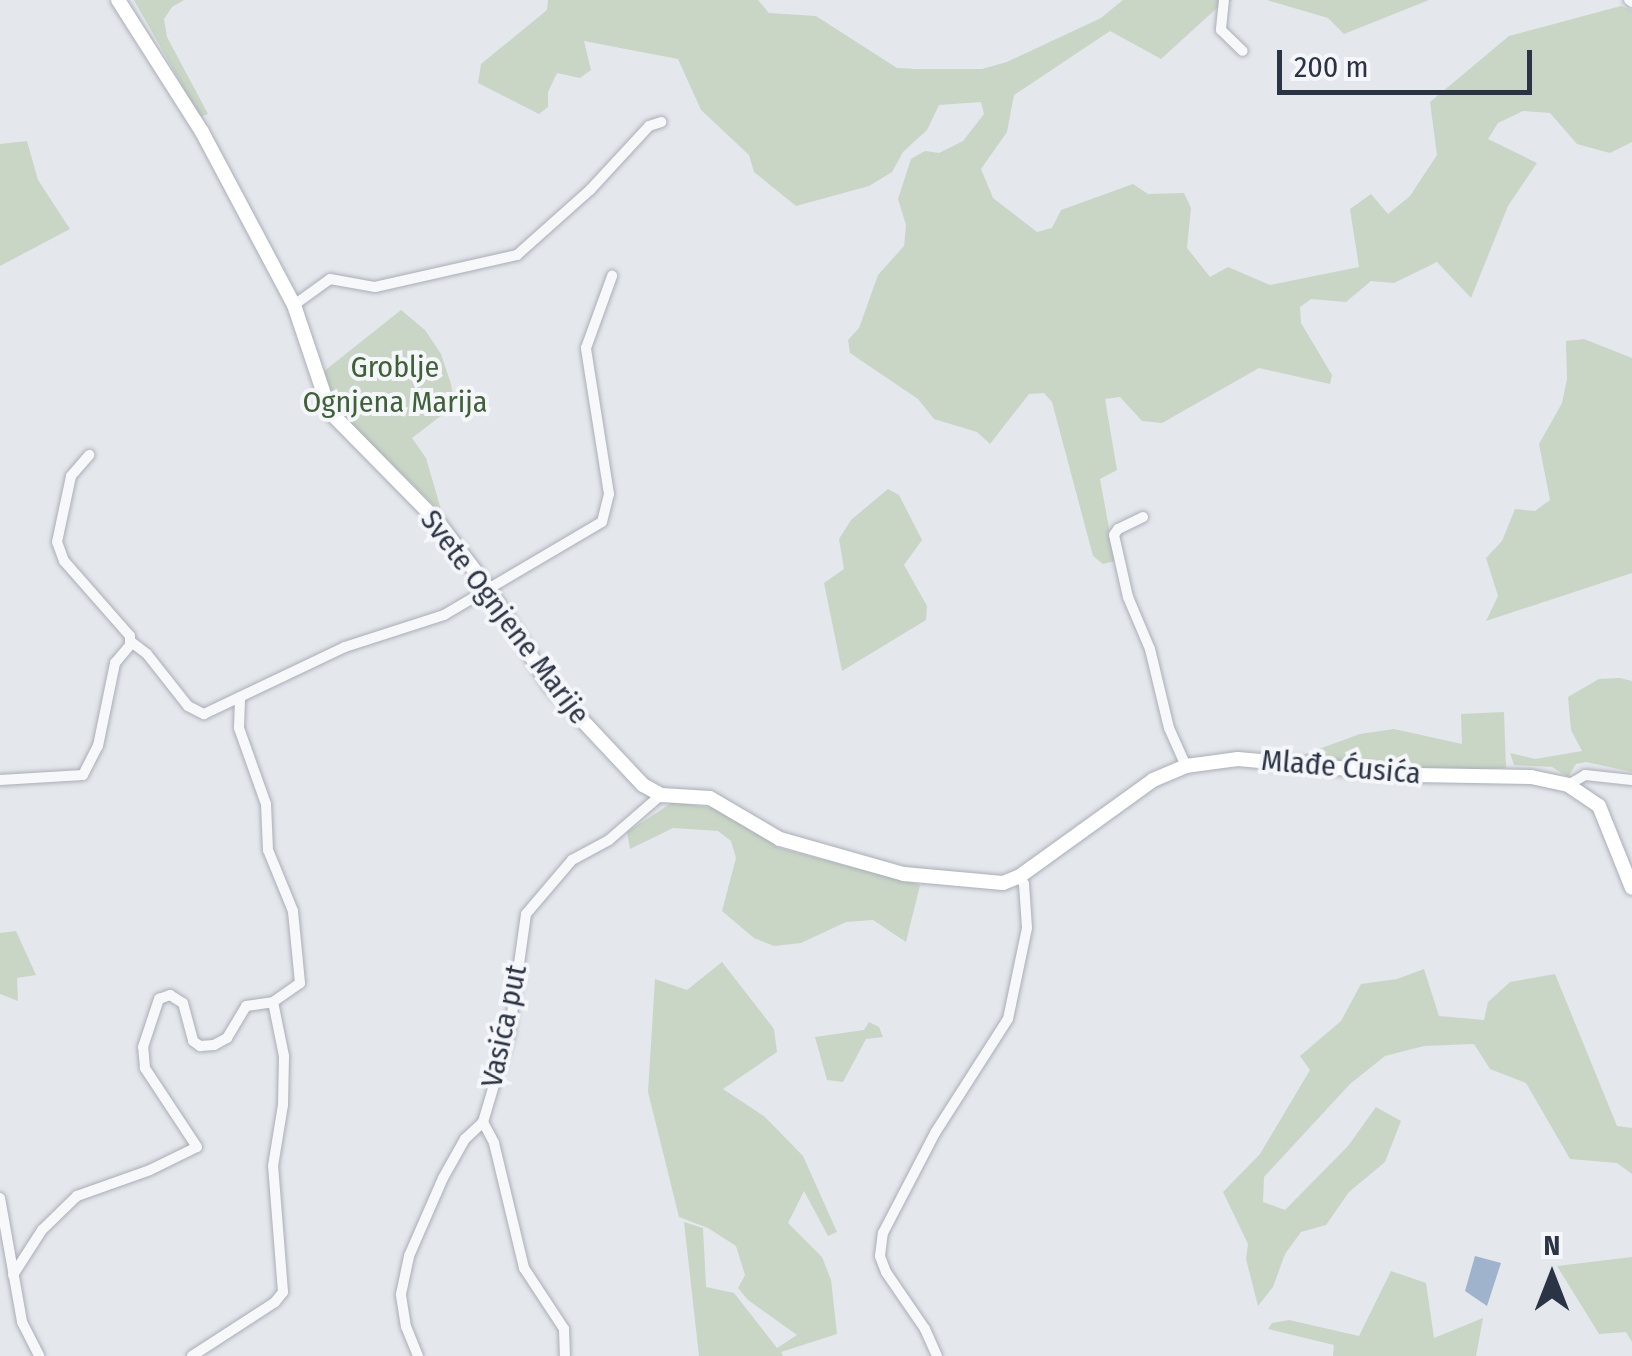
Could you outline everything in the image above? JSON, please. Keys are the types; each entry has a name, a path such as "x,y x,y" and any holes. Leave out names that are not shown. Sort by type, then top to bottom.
{"street":[{"name":"Svete Ognjene Marije","path":"118,0 202,132 294,305 330,412 438,522 488,588 550,686 631,774 661,794"},
{"path":"1224,0 1221,30 1244,51"},
{"path":"294,305 330,279 375,287 517,254 590,190 649,126 661,122"},
{"path":"89,455 71,476 58,542 64,561 130,641 195,710 214,712 345,647 444,615 541,561 607,515 609,494 586,348 612,276"},
{"path":"1143,517 1118,528 1114,535 1128,597 1150,649 1169,728 1186,766"},
{"path":"0,780 83,775 98,746 115,663 130,641"},
{"path":"13,1275 42,1230 77,1196 150,1170 197,1147 145,1068 142,1047 160,999 170,995 183,1003 193,1040 204,1046 227,1038 246,1006 273,1002 300,983 300,950 293,912 266,843 266,804 239,728 240,698"},
{"name":"Mlađe Ćusića","path":"1020,876 1153,780 1186,766 1238,759 1292,761 1416,775 1531,777 1568,785"},
{"path":"1632,780 1585,775 1568,785 1590,798 1608,820 1632,888"},
{"path":"661,794 710,798 780,839 904,874 1003,883 1020,876 1024,884 1026,928 1008,1019 935,1133 884,1233 880,1256 886,1272 925,1329 937,1356"},
{"name":"Vasića put","path":"418,1356 406,1327 402,1294 409,1256 443,1178 465,1139 483,1122 509,1035 526,914 572,860 609,840 661,794"},
{"path":"192,1356 275,1302 282,1292 272,1166 283,1106 284,1056 273,1002"},
{"path":"483,1122 494,1142 524,1268 564,1330 565,1356"},
{"path":"0,1198 22,1322 39,1356"}],"green space":[{"path":"134,0 184,0 172,7 164,19 167,37 208,114 200,117"},
{"path":"548,0 758,0 769,13 816,16 897,68 982,69 1007,62 1101,18 1123,0 1233,0 1217,8 1161,59 1110,31 1014,95 1007,132 981,169 993,198 1037,232 1052,228 1061,210 1133,184 1148,194 1184,193 1191,208 1187,248 1210,277 1228,267 1270,285 1359,267 1350,209 1371,194 1388,214 1410,196 1437,155 1430,102 1509,36 1621,6 1632,10 1632,142 1610,153 1577,144 1550,113 1523,111 1498,123 1488,139 1537,163 1508,206 1471,298 1437,262 1394,283 1371,281 1346,302 1311,299 1300,307 1301,323 1332,375 1330,384 1259,368 1162,423 1142,421 1120,397 1105,399 1117,470 1100,479 1115,561 1103,564 1093,556 1052,402 1044,393 1029,394 990,444 977,432 934,419 918,399 850,353 848,340 859,328 878,275 904,246 906,225 898,199 911,159 925,151 939,153 963,141 984,114 981,102 939,105 927,130 903,152 892,172 869,186 796,206 754,172 749,155 701,110 678,59 584,41 591,70 580,78 557,73 548,92 548,107 539,114 478,83 481,64 547,10"},
{"path":"1267,0 1429,0 1344,34 1328,18"},
{"path":"27,141 38,180 70,229 0,266 0,144"},
{"name":"Groblje Ognjena Marija","path":"401,310 425,330 441,354 451,384 455,405 412,438 426,458 442,513 336,410 323,372"},
{"path":"1584,339 1632,358 1632,573 1486,621 1498,596 1486,558 1502,541 1515,509 1535,511 1550,500 1539,444 1562,403 1567,379 1566,341"},
{"path":"888,489 899,495 922,540 904,565 927,606 926,620 842,671 824,583 844,569 839,539 851,520"},
{"path":"1599,679 1632,681 1632,772 1586,762 1576,764 1568,777 1552,767 1514,765 1510,753 1535,759 1582,751 1571,730 1568,697"},
{"path":"1504,712 1506,768 1419,771 1297,757 1360,734 1394,729 1462,744 1461,714"},
{"path":"673,802 719,809 779,848 920,885 906,942 873,920 846,922 801,943 774,946 754,938 722,911 736,858 731,841 718,831 673,828 630,849 627,832"},
{"path":"16,931 36,975 17,978 18,1001 0,994 0,933"},
{"path":"722,962 774,1029 777,1052 723,1089 765,1117 803,1156 837,1232 828,1236 804,1191 788,1223 822,1257 831,1280 837,1334 781,1352 783,1356 699,1356 684,1222 703,1228 706,1287 734,1293 777,1348 797,1335 748,1300 738,1288 745,1275 736,1246 708,1228 679,1217 648,1092 655,979 687,990"},
{"path":"1424,969 1439,1016 1484,1020 1488,1002 1510,982 1555,974 1617,1126 1632,1128 1632,1174 1617,1163 1570,1159 1526,1083 1490,1069 1474,1044 1424,1046 1385,1056 1350,1084 1264,1177 1263,1202 1285,1210 1348,1146 1376,1107 1401,1121 1385,1162 1349,1192 1326,1225 1301,1232 1285,1254 1273,1287 1258,1306 1246,1259 1248,1244 1223,1192 1260,1154 1310,1070 1300,1056 1341,1021 1361,984 1397,979"},
{"path":"869,1022 879,1027 883,1037 866,1039 843,1082 827,1080 815,1037 864,1030"},
{"path":"1632,1257 1632,1342 1626,1332 1599,1334 1557,1266"},
{"path":"1391,1271 1426,1283 1434,1338 1483,1318 1476,1356 1333,1356 1334,1345 1268,1329 1272,1323 1289,1320 1359,1336"}],"water":[{"path":"1475,1256 1501,1263 1487,1306 1465,1291"}]}
